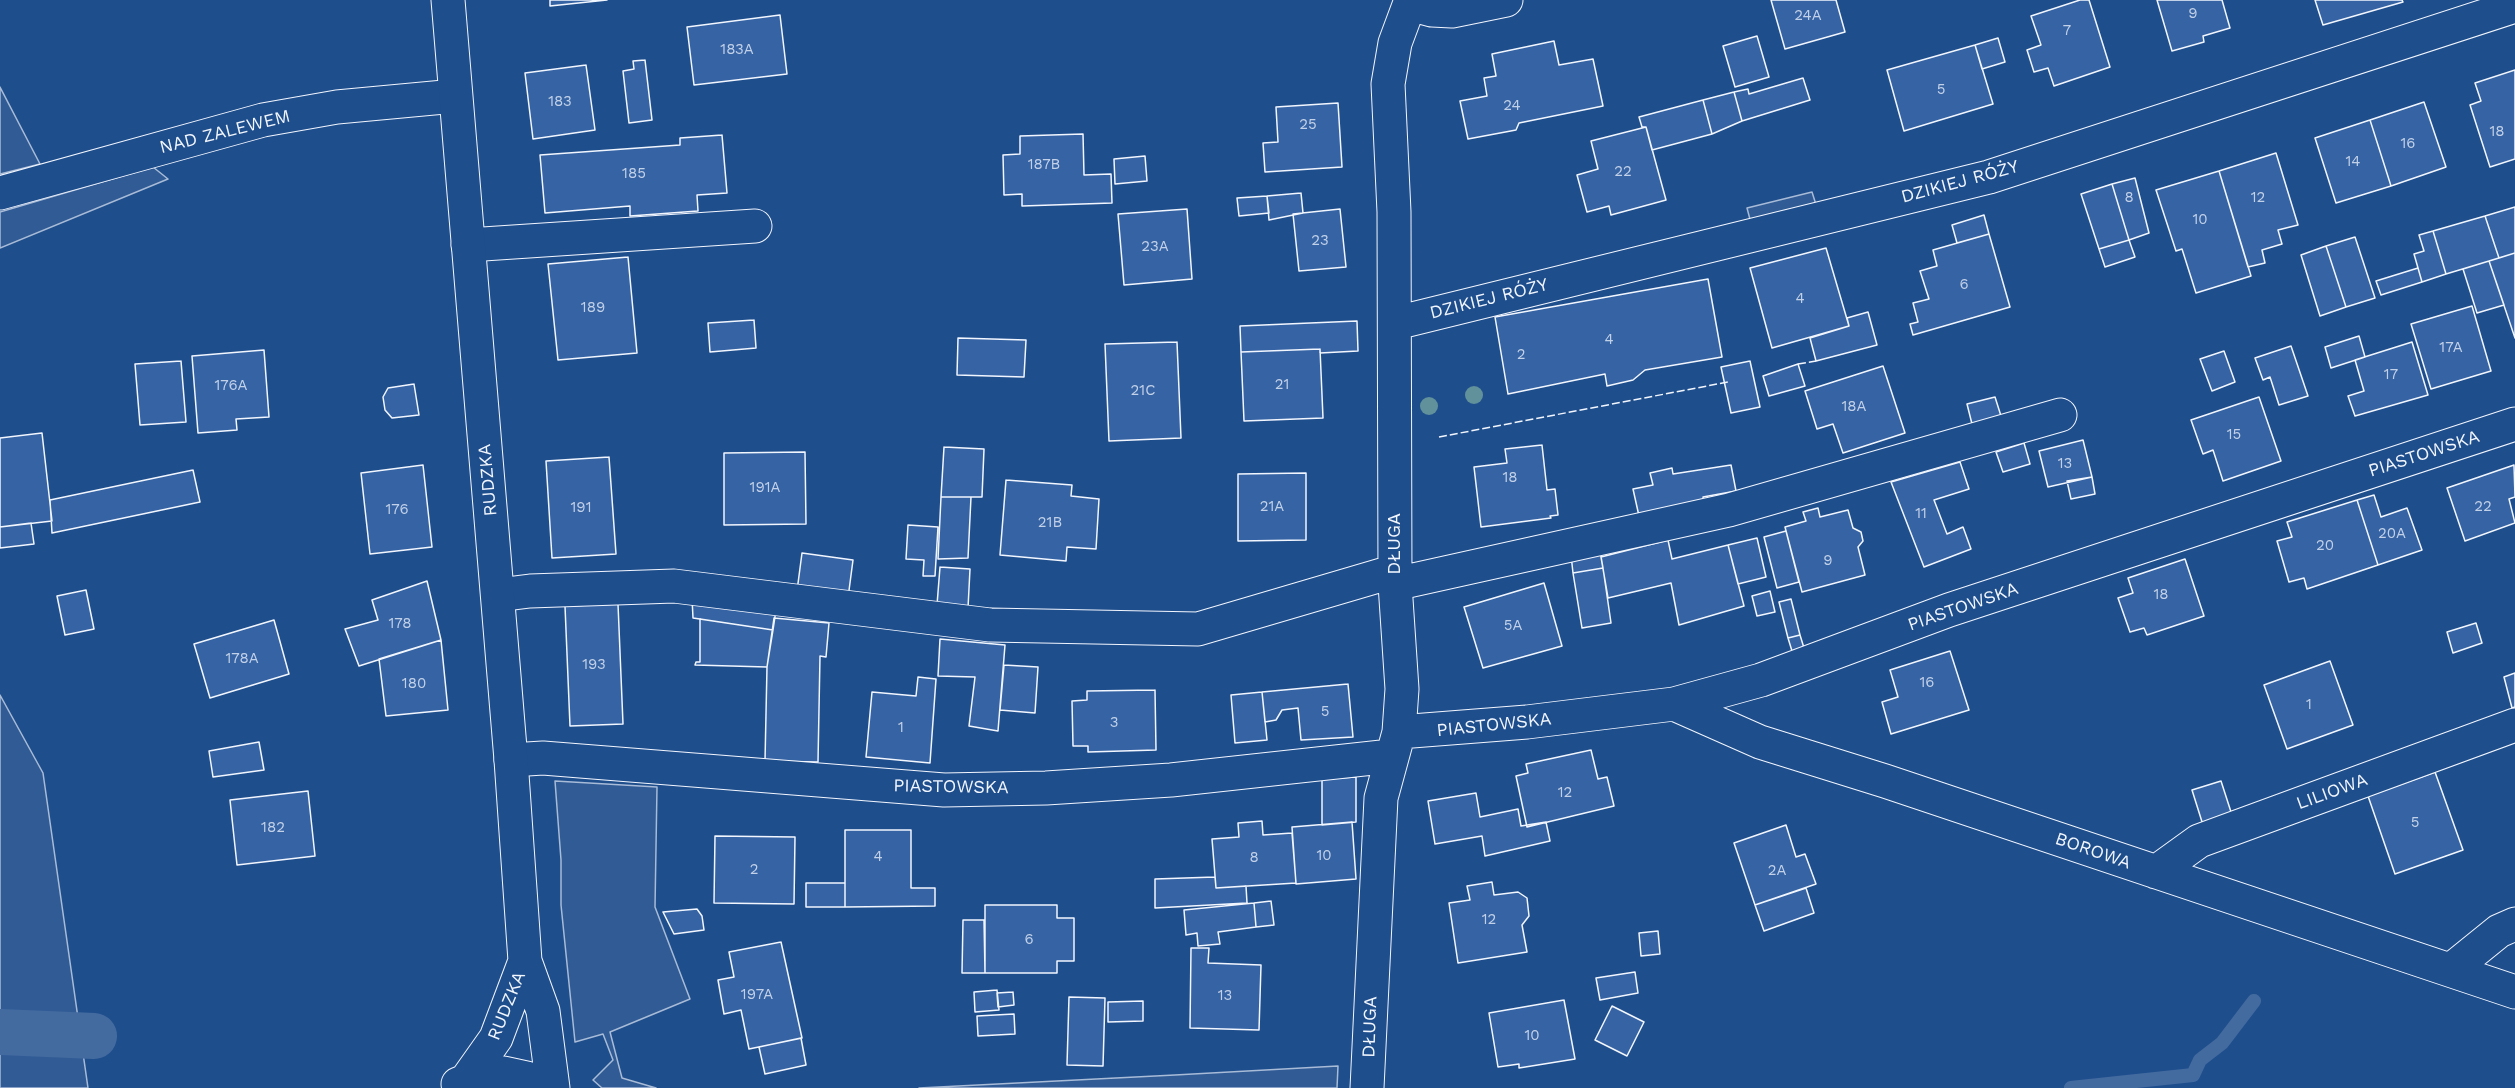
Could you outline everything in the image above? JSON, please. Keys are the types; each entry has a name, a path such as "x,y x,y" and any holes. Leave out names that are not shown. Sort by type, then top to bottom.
{"street":[{"name":"RUDZKA","path":"448,0 498,595 525,961 543,1011 553,1088"},
{"path":"1411,2 1432,10 1452,11 1506,0"},
{"name":"DŁUGA","path":"1367,1088 1382,798 1395,744 1402,689 1395,577 1396,323 1388,84 1395,43 1411,2"},
{"name":"DZIKIEJ RÓŻY","path":"1396,323 1989,177 2515,6"},
{"name":"NAD ZALEWEM","path":"0,193 263,120 337,107 455,96"},
{"path":"468,245 755,226"},
{"path":"498,595 530,591 674,586 990,625 1198,629 1395,577 1729,510 2060,415"},
{"name":"PIASTOWSKA","path":"511,760 543,758 944,790 1046,788 1171,780 1527,722 1674,704 1761,680 1949,610 2515,424"},
{"name":"BOROWA","path":"1674,704 1760,742 2452,969 2515,992"},
{"name":"LILIOWA","path":"2156,872 2199,841 2515,725"},
{"path":"2452,969 2499,931 2515,924"},
{"name":"RUDZKA","path":"460,1084 496,1038 525,961"},
{"path":"460,1084 489,1073 510,1073 527,1078 543,1088"}],"shaded area":[{"path":"0,87 40,164 0,174"},
{"path":"153,167 168,179 0,248 0,212"},
{"path":"1812,192 1818,211 1752,227 1747,208"},
{"path":"0,695 43,773 88,1088 0,1088"},
{"path":"555,781 657,787 655,907 690,999 610,1032 622,1078 656,1088 602,1088 593,1080 613,1060 603,1034 575,1042 561,905 561,860"},
{"path":"1338,1066 1337,1088 919,1088 1175,1075"}],"building":[{"path":"550,0 607,0 550,6"},
{"path":"1771,0 1836,0 1845,32 1785,49"},
{"path":"2080,0 2089,0 2110,67 2054,86 2048,68 2034,72 2027,50 2041,45 2031,16"},
{"path":"2157,0 2222,0 2230,28 2203,36 2204,42 2172,51"},
{"path":"2315,0 2402,0 2403,2 2323,25"},
{"path":"780,15 787,74 694,85 687,27"},
{"path":"1757,36 1769,77 1735,87 1723,46"},
{"path":"1998,38 2005,62 1982,69 1975,45"},
{"path":"1554,41 1559,65 1593,59 1603,106 1519,123 1516,130 1468,139 1460,101 1487,96 1484,78 1496,76 1492,54"},
{"path":"1975,45 1993,104 1904,131 1887,70"},
{"path":"645,60 652,120 629,123 623,71 634,69 633,61"},
{"path":"586,65 595,130 533,139 525,73"},
{"path":"2515,70 2515,159 2490,167 2470,105 2481,101 2475,83"},
{"path":"1803,78 1810,100 1742,121 1734,92 1748,89 1749,94"},
{"path":"1734,92 1742,121 1712,134 1703,100"},
{"path":"1703,100 1712,134 1652,150 1646,127 1642,127 1639,117"},
{"path":"2424,102 2446,167 2391,186 2370,120"},
{"path":"1338,103 1342,167 1265,172 1263,143 1278,142 1276,107"},
{"path":"2370,120 2391,186 2336,203 2315,138"},
{"path":"1646,127 1666,200 1611,215 1609,206 1587,212 1577,175 1598,169 1591,141"},
{"path":"1083,134 1084,175 1111,174 1112,203 1022,206 1022,194 1004,195 1003,155 1020,154 1020,136"},
{"path":"722,135 727,193 697,195 698,211 630,216 630,206 545,213 540,155 680,145 680,138"},
{"path":"2276,153 2298,225 2278,230 2282,244 2262,250 2265,263 2248,267 2219,171"},
{"path":"1145,156 1147,181 1115,184 1114,159"},
{"path":"2219,171 2251,276 2196,293 2182,249 2176,251 2156,190"},
{"path":"2135,178 2149,233 2129,240 2112,184"},
{"path":"2112,184 2129,240 2099,249 2081,194"},
{"path":"1301,193 1303,213 1269,220 1267,196"},
{"path":"1267,196 1269,213 1239,216 1237,198"},
{"path":"2515,207 2515,253 2499,258 2485,216"},
{"path":"1187,209 1192,279 1124,285 1118,214"},
{"path":"1340,209 1346,267 1299,271 1293,214"},
{"path":"1984,215 1989,234 1957,243 1952,225"},
{"path":"2485,216 2499,258 2446,274 2433,231"},
{"path":"2433,231 2446,274 2422,282 2414,254 2424,251 2419,235"},
{"path":"1989,234 2010,307 1913,335 1910,324 1918,322 1913,303 1929,299 1920,271 1937,266 1933,250"},
{"path":"2355,237 2375,298 2346,307 2326,246"},
{"path":"2129,240 2135,257 2105,267 2099,249"},
{"path":"2326,246 2346,307 2320,316 2301,255"},
{"path":"1826,248 1849,326 1772,348 1750,268"},
{"path":"2515,253 2515,338 2489,261"},
{"path":"628,257 637,353 558,360 548,264"},
{"path":"2489,261 2504,305 2477,313 2463,269"},
{"path":"2418,268 2422,282 2381,295 2376,281"},
{"path":"1708,279 1722,357 1645,370 1633,380 1607,386 1605,374 1508,394 1495,317"},
{"path":"2472,306 2491,371 2431,389 2411,324"},
{"path":"1868,312 1877,345 1816,361 1810,338 1849,326 1847,318"},
{"path":"754,320 756,348 710,352 708,323"},
{"path":"1357,321 1358,351 1320,353 1320,349 1241,352 1240,326"},
{"path":"2359,336 2365,357 2331,368 2325,347"},
{"path":"958,338 1026,340 1024,377 957,375"},
{"path":"1177,342 1181,438 1109,441 1105,344"},
{"path":"2412,342 2428,395 2355,416 2348,396 2364,391 2355,360"},
{"path":"2291,346 2308,396 2279,405 2270,377 2263,380 2255,358"},
{"path":"1320,349 1323,418 1244,421 1241,352"},
{"path":"264,350 269,417 236,419 237,430 198,433 192,356"},
{"path":"2224,351 2235,382 2212,391 2200,359"},
{"path":"181,361 186,422 140,425 135,364"},
{"path":"1750,361 1760,407 1731,413 1721,367"},
{"path":"1798,364 1805,386 1769,396 1763,376"},
{"path":"1883,366 1905,433 1843,453 1833,424 1817,429 1805,391"},
{"path":"414,384 419,415 392,418 385,410 383,397 388,388"},
{"path":"1995,397 2001,416 1972,424 1967,404"},
{"path":"2259,397 2281,461 2223,481 2213,450 2203,454 2191,420"},
{"path":"42,433 52,521 0,527 0,438"},
{"path":"2083,440 2092,477 2048,487 2039,451"},
{"path":"2024,443 2030,464 2003,472 1996,452"},
{"path":"1542,445 1547,490 1555,489 1558,515 1550,516 1551,518 1481,527 1474,467 1507,463 1505,449"},
{"path":"944,447 984,449 982,497 941,497"},
{"path":"805,452 806,524 724,525 724,453"},
{"path":"609,457 616,554 552,558 546,461"},
{"path":"1960,462 1969,489 1934,500 1947,534 1963,527 1971,549 1924,567 1891,482"},
{"path":"423,465 432,547 370,554 361,473"},
{"path":"1731,465 1736,491 1703,497 1704,501 1639,516 1633,489 1653,485 1650,473 1672,468 1673,474"},
{"path":"2514,465 2515,497 2509,499 2515,523 2465,541 2447,488"},
{"path":"193,470 200,502 52,533 50,500"},
{"path":"1306,473 1306,540 1238,541 1238,474"},
{"path":"2092,477 2095,494 2071,499 2067,481"},
{"path":"1006,480 1072,485 1071,496 1099,499 1096,549 1067,547 1066,561 1000,555"},
{"path":"2374,495 2381,517 2407,508 2422,550 2378,565 2357,500"},
{"path":"941,497 971,497 968,558 938,559"},
{"path":"2357,500 2378,565 2307,589 2304,578 2289,582 2277,541 2292,537 2287,522"},
{"path":"1818,508 1820,517 1848,510 1853,528 1861,532 1863,541 1858,547 1865,575 1802,592 1785,527 1806,521 1803,512"},
{"path":"31,523 34,544 0,548 0,527"},
{"path":"908,525 938,527 935,576 923,576 924,560 906,559"},
{"path":"1786,531 1799,582 1777,588 1764,537"},
{"path":"1757,538 1766,577 1738,584 1728,545"},
{"path":"1668,540 1672,559 1728,545 1744,606 1679,625 1671,583 1608,598 1601,557"},
{"path":"1600,551 1603,568 1573,573 1571,555"},
{"path":"802,553 853,560 848,598 797,591"},
{"path":"2185,559 2204,616 2147,635 2144,628 2130,632 2118,598 2133,593 2128,578"},
{"path":"940,567 970,569 968,608 937,605"},
{"path":"1603,568 1611,623 1582,628 1573,573"},
{"path":"427,581 441,640 359,666 345,629 378,620 372,600"},
{"path":"1544,583 1562,646 1483,668 1464,607"},
{"path":"86,590 94,629 65,635 57,596"},
{"path":"1770,591 1775,612 1757,616 1752,596"},
{"path":"692,598 776,610 773,630 693,618"},
{"path":"1791,599 1800,635 1788,638 1779,602"},
{"path":"618,604 623,724 570,726 565,606"},
{"path":"774,618 829,623 826,657 820,656 818,762 765,761 767,667"},
{"path":"700,619 773,630 767,667 695,665 696,662 700,662"},
{"path":"274,620 289,674 210,698 194,644"},
{"path":"2476,623 2482,643 2453,653 2447,632"},
{"path":"1800,635 1804,648 1792,651 1788,638"},
{"path":"940,639 1005,645 998,731 969,726 975,677 938,676"},
{"path":"441,640 448,710 386,716 379,659"},
{"path":"1950,651 1969,710 1891,734 1882,702 1898,697 1890,670"},
{"path":"2330,661 2353,725 2287,749 2264,685"},
{"path":"1004,665 1038,667 1035,713 1000,710"},
{"path":"2515,673 2515,707 2512,708 2504,677"},
{"path":"918,677 936,679 930,763 866,757 872,692 916,696"},
{"path":"1348,684 1353,737 1301,740 1298,708 1282,710 1276,720 1265,722 1262,692"},
{"path":"1155,690 1156,750 1088,752 1088,746 1073,746 1072,701 1087,700 1087,691"},
{"path":"1262,692 1267,740 1235,743 1231,695"},
{"path":"259,742 264,770 213,777 209,751"},
{"path":"1591,750 1598,779 1607,777 1614,806 1527,827 1516,776 1528,773 1526,764"},
{"path":"2435,772 2463,850 2395,874 2368,796"},
{"path":"1356,777 1356,822 1322,825 1322,779"},
{"path":"2221,781 2232,815 2203,825 2192,790"},
{"path":"308,791 315,856 237,865 230,800"},
{"path":"1476,793 1480,817 1518,809 1521,826 1546,822 1550,841 1485,856 1482,836 1435,844 1428,801"},
{"path":"1262,821 1263,835 1292,833 1296,883 1216,888 1212,839 1239,837 1238,823"},
{"path":"1352,822 1356,879 1296,884 1292,827"},
{"path":"1786,825 1796,857 1805,854 1816,884 1755,905 1734,843"},
{"path":"845,830 911,830 911,888 935,888 935,906 845,907"},
{"path":"715,836 795,837 794,904 714,903"},
{"path":"1215,877 1216,888 1246,886 1247,903 1155,908 1155,879"},
{"path":"1492,882 1494,895 1518,892 1527,898 1529,916 1522,925 1527,952 1458,963 1449,903 1470,900 1467,886"},
{"path":"806,883 845,883 845,907 806,907"},
{"path":"1806,888 1814,913 1764,931 1755,905"},
{"path":"1271,901 1274,925 1256,927 1254,903"},
{"path":"1254,903 1256,927 1218,932 1220,944 1198,946 1197,933 1186,935 1184,910"},
{"path":"985,905 1057,905 1057,918 1074,918 1074,961 1057,961 1057,973 985,973"},
{"path":"697,909 702,916 704,930 674,934 663,912"},
{"path":"963,920 984,920 985,973 962,973"},
{"path":"1658,931 1660,954 1641,956 1639,933"},
{"path":"781,942 802,1038 749,1049 741,1010 724,1014 718,980 734,977 729,952"},
{"path":"1191,948 1209,948 1208,963 1261,965 1259,1030 1190,1028"},
{"path":"1635,972 1638,993 1600,1000 1596,978"},
{"path":"997,990 999,1010 975,1012 974,992"},
{"path":"1013,992 1014,1005 998,1007 997,993"},
{"path":"1069,997 1105,998 1103,1066 1067,1065"},
{"path":"1564,1000 1575,1059 1519,1068 1519,1064 1498,1067 1489,1013"},
{"path":"1143,1001 1143,1021 1108,1022 1108,1002"},
{"path":"1612,1006 1644,1022 1627,1056 1595,1040"},
{"path":"1014,1014 1015,1034 978,1036 977,1016"},
{"path":"801,1038 806,1065 765,1074 759,1047"}],"waterway":[{"path":"2071,1088 2193,1075 2200,1060 2222,1043 2254,1001"},
{"path":"0,1032 94,1036"}],"fence":[{"path":"1798,364 1816,361"},
{"path":"1439,437 1728,382"}]}
